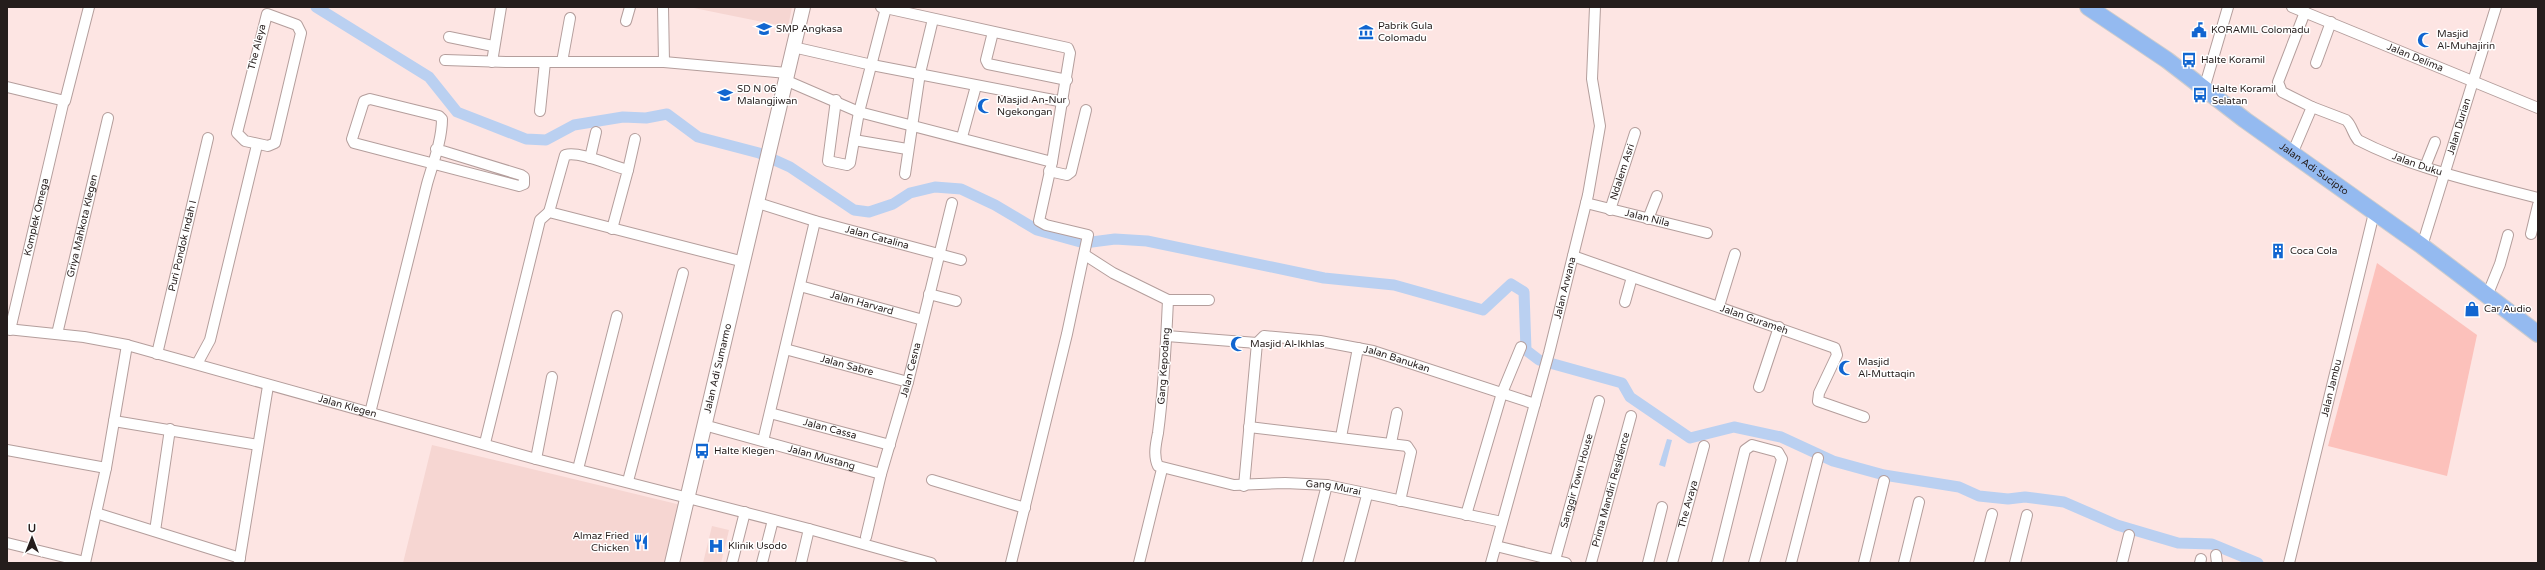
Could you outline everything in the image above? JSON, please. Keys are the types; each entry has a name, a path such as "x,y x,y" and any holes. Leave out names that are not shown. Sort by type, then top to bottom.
{"highway":[{"name":"Jalan Adi Sucipto","path":"2088,7 2167,60 2292,154 2422,246 2538,334"}],"main road":[{"name":"Jalan Adi Sumarmo","path":"672,563 686,497 758,204 786,76 803,7"}],"street":[{"path":"7,87 66,101 89,7"},
{"path":"626,22 630,7"},
{"path":"663,7 664,62"},
{"name":"Jalan Arwana","path":"1491,563 1549,353 1586,204 1600,126 1592,71 1595,7"},
{"path":"2204,89 2228,7"},
{"name":"Jalan Delima","path":"2292,7 2538,108"},
{"name":"Jalan Durian","path":"2422,246 2496,7"},
{"path":"492,62 498,8"},
{"path":"836,100 829,163 849,164 859,112 872,65 883,8 1068,48 1070,53 1064,102 1039,221 1046,225 1089,236 1011,563"},
{"name":"Jalan Duku","path":"2305,12 2278,82 2282,92 2312,107 2346,120 2350,124 2353,134 2358,140 2445,174 2538,198"},
{"name":"The Aleya","path":"267,14 271,14 297,25 301,29 301,33 275,143 268,146 257,144 239,137 237,128 264,18 267,14"},
{"path":"562,62 570,18"},
{"path":"905,174 907,149 920,73 933,19"},
{"path":"2316,63 2331,22"},
{"path":"993,32 986,60 988,64 1067,80"},
{"path":"449,38 493,46"},
{"path":"793,47 872,65 920,73 976,86 1064,102"},
{"path":"445,60 492,62 664,62 786,76 859,112 962,137 1051,166 1068,174 1071,172 1086,110"},
{"path":"540,111 545,62"},
{"path":"962,137 976,86"},
{"path":"370,413 433,164 436,149 442,123 439,116 370,99 364,101 352,139 354,143 433,164 519,186 524,184 524,177 521,175 436,149"},
{"name":"Komplek Omega","path":"9,329 63,104"},
{"path":"2292,154 2312,107"},
{"name":"Griya Mahkota Klegen","path":"57,334 108,118"},
{"path":"590,158 596,132"},
{"name":"Ndalem Asri","path":"1610,210 1636,133"},
{"name":"Puri Pondok Indah I","path":"157,354 208,138"},
{"path":"612,229 635,139"},
{"path":"854,140 907,149"},
{"path":"2425,167 2435,142"},
{"path":"197,364 210,340 257,144"},
{"path":"485,443 540,220 549,212 565,155 570,154 590,158 628,170"},
{"path":"1648,219 1657,196"},
{"name":"Jalan Cesna","path":"866,537 924,320 938,254 952,203"},
{"name":"Jalan Catalina","path":"758,204 815,221 961,260"},
{"name":"Jalan Nila","path":"1586,204 1707,233"},
{"path":"2531,234 2538,205"},
{"path":"549,212 744,262"},
{"name":"Jalan Jambu","path":"2289,562 2374,213"},
{"path":"763,441 815,221"},
{"path":"2487,296 2500,264 2508,235"},
{"path":"1086,253 1113,273 1168,300 1209,300"},
{"path":"1719,306 1735,254"},
{"name":"Jalan Gurameh","path":"1573,256 1779,327 1835,348 1837,355 1819,393 1818,402 1864,417"},
{"path":"628,481 683,273"},
{"path":"1625,302 1632,277"},
{"name":"Jalan Harvard","path":"800,286 924,320"},
{"path":"929,294 956,301"},
{"name":"Gang Kepodang","path":"1162,469 1156,461 1156,447 1166,376 1168,300"},
{"path":"578,469 617,316"},
{"path":"1759,388 1779,327"},
{"name":"Jalan Klegen","path":"9,329 57,334 127,345 197,364 268,386 809,529 906,560 930,563"},
{"path":"1167,336 1257,342 1244,486"},
{"name":"Jalan Banukan","path":"1257,342 1264,336 1320,340 1358,348 1534,404"},
{"path":"7,544 85,563 106,468 127,345"},
{"path":"1466,515 1502,393 1521,347"},
{"path":"1341,437 1358,348"},
{"name":"Jalan Sabre","path":"785,349 908,382"},
{"path":"536,458 552,376"},
{"path":"96,513 155,531 240,561 268,386"},
{"name":"Sanggir Town House","path":"1555,560 1599,401"},
{"name":"Jalan Cassa","path":"770,413 890,445"},
{"path":"1391,443 1397,413"},
{"name":"Prima Mandiri Residence","path":"1591,563 1631,416"},
{"path":"114,421 170,429 258,445"},
{"name":"Jalan Mustang","path":"704,425 882,474"},
{"path":"1249,427 1407,446 1411,452 1400,501"},
{"path":"155,531 170,429"},
{"path":"1717,563 1745,450 1752,445 1778,452 1782,459 1754,563"},
{"name":"The Avaya","path":"1672,563 1704,446"},
{"path":"7,450 106,468"},
{"path":"1790,563 1818,458"},
{"path":"1140,563 1162,469"},
{"name":"Gang Murai","path":"1162,469 1215,482 1244,486 1285,483 1327,485 1502,522"},
{"path":"932,480 1025,508"},
{"path":"1864,563 1884,481"},
{"path":"1307,563 1327,485"},
{"path":"1349,563 1366,499"},
{"path":"1904,563 1919,502"},
{"path":"1648,563 1662,507"},
{"path":"732,563 745,512"},
{"path":"1979,563 1992,514"},
{"path":"2015,563 2027,515"},
{"path":"762,563 773,520"},
{"path":"801,563 809,529"},
{"path":"2122,563 2129,535"},
{"path":"1496,546 1566,563"}],"shaded area":[{"path":"689,7 792,7 788,27"},
{"path":"2377,263 2477,335 2447,476 2328,446"},
{"path":"432,445 681,505 667,563 403,563"},
{"name":"Klinik Usodo","path":"712,526 729,530 721,563 703,563"}],"water":[{"path":"1667,439 1672,440 1665,467 1659,465"}],"waterway":[{"path":"316,7 429,77 457,112 526,139 546,140 574,125 623,117 646,118 667,114 698,137 759,153 790,167 854,210 869,212 893,204 910,193 935,187 961,189 995,205 1037,230 1084,243 1115,239 1147,241 1324,278 1394,285 1483,310 1511,284 1524,292 1526,350 1539,360 1622,383 1630,397 1690,438 1734,427 1781,437 1833,461 1884,475 1959,487 1979,496 2008,499 2025,497 2064,502 2117,525 2178,543 2212,544 2258,563"}],"place":[{"name":"SMP Angkasa","path":"764,29"},
{"name":"KORAMIL Colomadu","path":"2199,30"},
{"name":"Pabrik Gula Colomadu","path":"1366,32"},
{"name":"Masjid Al-Muhajirin","path":"2425,40"},
{"name":"Halte Koramil","path":"2189,60"},
{"name":"SD N 06 Malangjiwan","path":"725,95"},
{"name":"Halte Koramil Selatan","path":"2200,95"},
{"name":"Masjid An-Nur Ngekongan","path":"985,106"},
{"name":"Coca Cola","path":"2278,251"},
{"name":"Car Audio","path":"2472,309"},
{"name":"Masjid Al-Ikhlas","path":"1238,344"},
{"name":"Masjid Al-Muttaqin","path":"1846,368"},
{"name":"Halte Klegen","path":"702,451"},
{"name":"Almaz Fried Chicken","path":"641,542"},
{"name":"Klinik Usodo","path":"716,546"}]}
